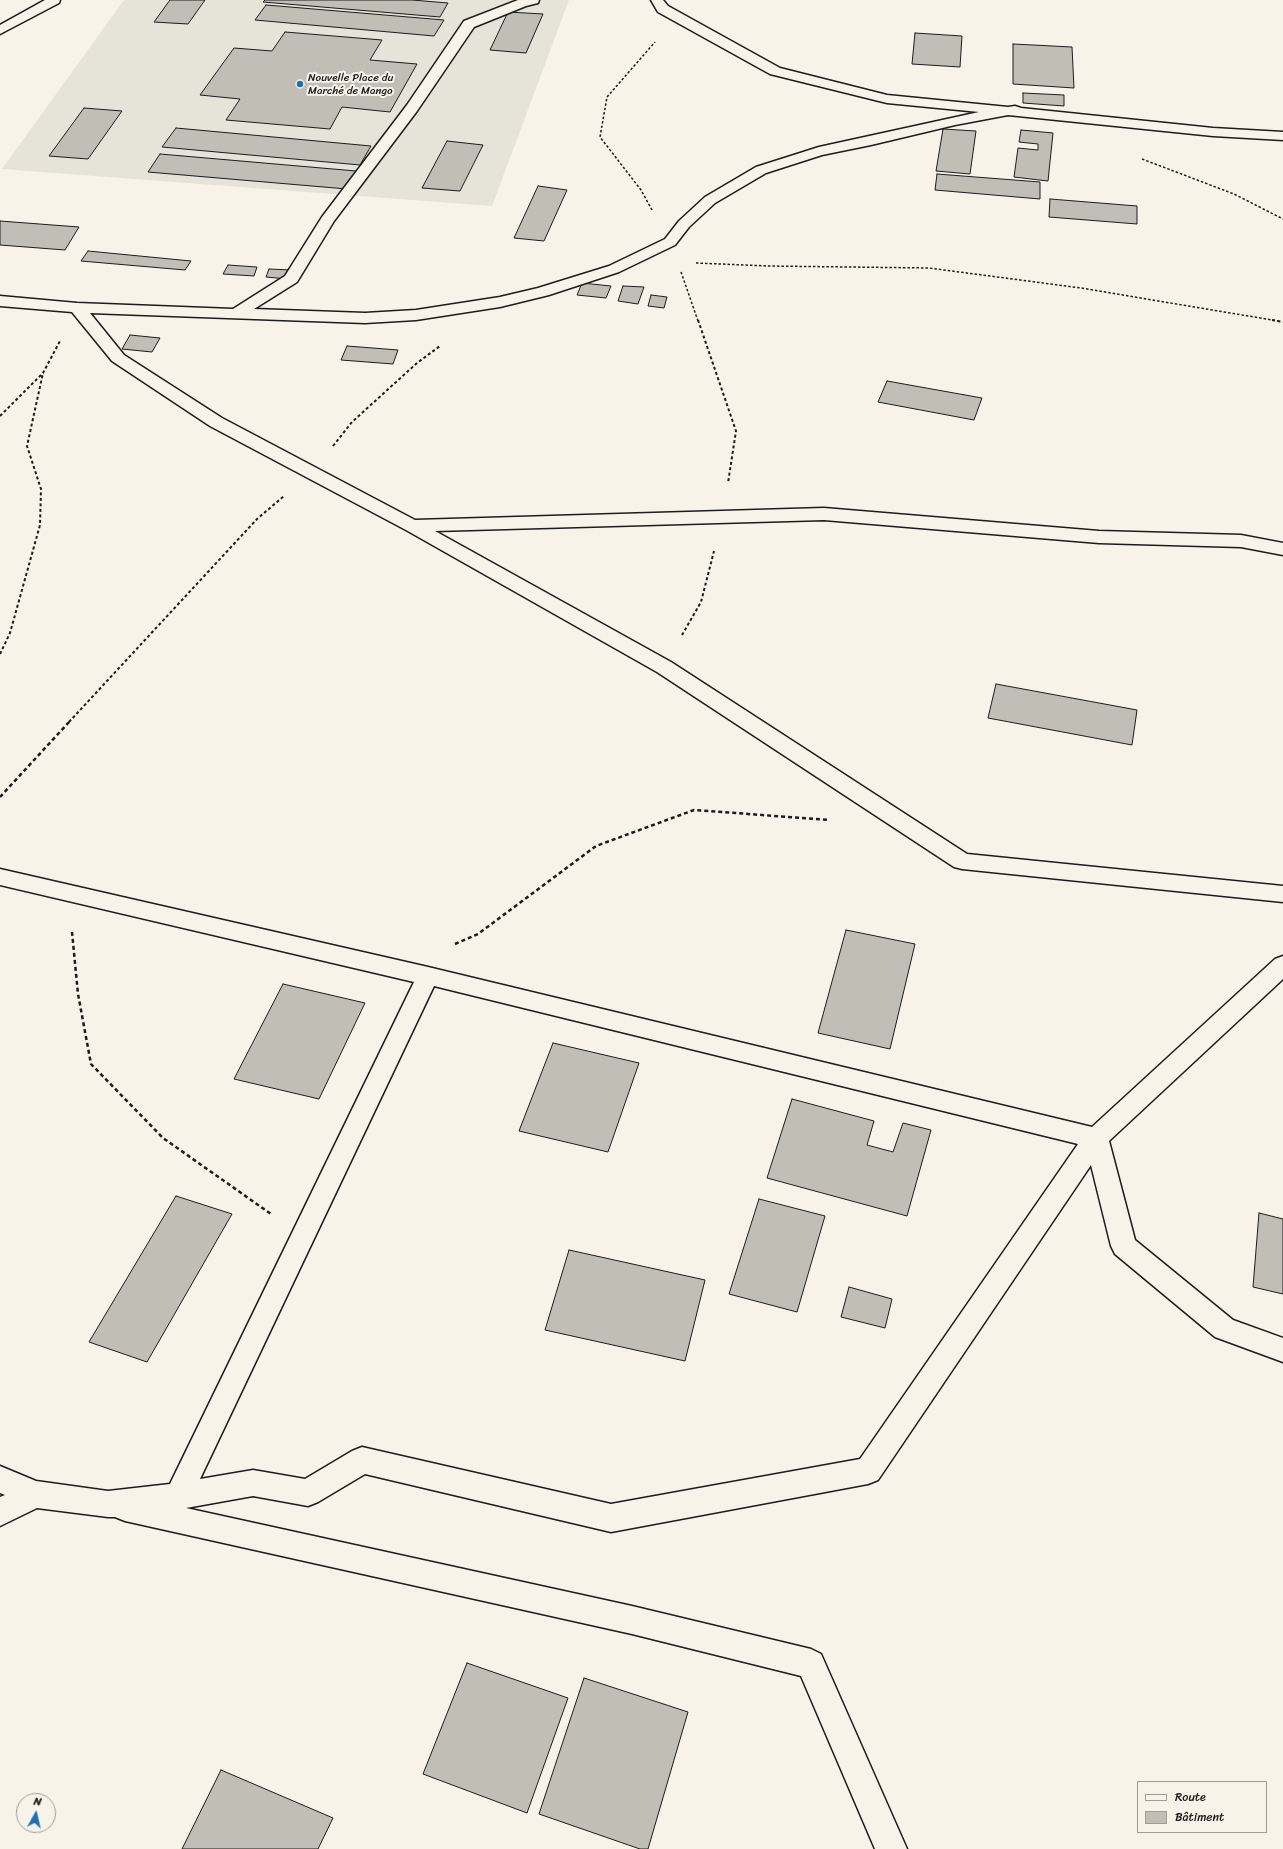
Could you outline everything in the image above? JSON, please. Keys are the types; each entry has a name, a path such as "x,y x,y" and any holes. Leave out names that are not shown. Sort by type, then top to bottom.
{"street":[{"path":"0,30 54,0"},
{"path":"236,314 291,278 327,220 412,108 469,24 521,3 533,0"},
{"path":"660,5 775,71 888,99 1015,110 1213,132 1283,136"},
{"path":"0,301 77,308 365,318 416,315 500,302 543,292 614,269 670,242 684,224 710,200 761,170 819,151 871,141 955,121 1015,110"},
{"path":"77,308 118,358 216,422 412,526 664,667 962,860 1283,894"},
{"path":"412,526 824,514 1099,537 1241,541 1283,549"},
{"path":"0,877 428,976 1096,1138"},
{"path":"108,1504 178,1496 254,1483 308,1493 362,1460 611,1518 868,1471 1096,1138 1283,965"},
{"path":"178,1496 428,976"},
{"path":"1096,1138 1124,1246 1224,1330 1283,1350"},
{"path":"0,1478 36,1494 108,1504 632,1620 811,1664 891,1849"},
{"path":"0,1512 36,1494"}],"path":[{"path":"660,5 654,42 607,97 600,137 641,190 670,242 736,431 723,516 701,602 664,667"},
{"path":"1136,156 1234,194 1283,219"},
{"path":"677,262 768,266 929,268 1081,288 1283,322"},
{"path":"0,654 10,633 40,525 41,489 27,446 44,373 77,308"},
{"path":"0,797 257,519 312,473 352,422 417,363 442,344"},
{"path":"0,416 44,373"},
{"path":"398,969 478,934 596,846 694,810 833,820"},
{"path":"64,892 73,937 78,994 91,1064 163,1138 302,1237"}],"shaded area":[{"name":"Nouvelle Place du Marché de Mango","path":"124,0 569,0 492,206 2,169"}],"building":[{"path":"170,0 205,0 188,24 154,22"},
{"path":"265,0 412,0 448,3 440,17 263,2"},
{"path":"266,5 444,20 434,36 255,20"},
{"path":"508,12 543,14 526,53 490,50"},
{"path":"285,32 382,40 370,60 417,64 390,112 342,107 330,129 226,120 240,99 200,95 234,48 272,51"},
{"path":"915,33 962,36 960,67 912,64"},
{"path":"1013,44 1072,47 1074,88 1013,84"},
{"path":"1023,93 1064,95 1064,106 1023,103"},
{"path":"84,108 122,111 88,159 49,156"},
{"path":"176,128 371,146 360,165 162,147"},
{"path":"943,129 976,131 970,174 936,171"},
{"path":"1021,130 1053,133 1048,181 1014,177 1018,148 1038,150 1038,144 1019,142"},
{"path":"447,141 483,145 460,191 422,188"},
{"path":"160,154 356,171 347,189 148,172"},
{"path":"937,174 1040,182 1040,199 935,190"},
{"path":"538,186 567,190 544,241 514,238"},
{"path":"1050,199 1137,206 1137,224 1049,217"},
{"path":"0,221 79,227 65,250 0,245"},
{"path":"88,251 191,261 185,270 81,261"},
{"path":"228,265 257,267 254,276 223,274"},
{"path":"269,269 291,270 287,279 266,277"},
{"path":"582,283 611,286 606,298 577,295"},
{"path":"623,286 644,287 638,304 618,301"},
{"path":"651,295 667,297 664,308 648,306"},
{"path":"130,335 160,338 152,352 122,349"},
{"path":"347,346 398,350 393,364 341,360"},
{"path":"887,381 982,398 974,420 878,402"},
{"path":"996,684 1137,710 1132,745 988,718"},
{"path":"846,930 915,944 890,1049 818,1033"},
{"path":"283,984 365,1003 319,1099 234,1079"},
{"path":"553,1043 639,1063 608,1152 519,1131"},
{"path":"792,1099 874,1121 867,1145 893,1152 903,1123 931,1130 907,1216 767,1178"},
{"path":"176,1196 232,1214 147,1362 89,1342"},
{"path":"759,1199 825,1216 797,1312 729,1294"},
{"path":"1259,1213 1283,1219 1283,1294 1253,1287"},
{"path":"569,1250 705,1280 685,1361 545,1330"},
{"path":"849,1287 892,1299 885,1328 841,1317"},
{"path":"467,1663 568,1698 527,1813 423,1774"},
{"path":"584,1678 688,1712 648,1849 640,1849 539,1814"},
{"path":"221,1770 333,1818 318,1849 182,1849"}],"place":[{"name":"Nouvelle Place du Marché de Mango","path":"300,84"}]}
